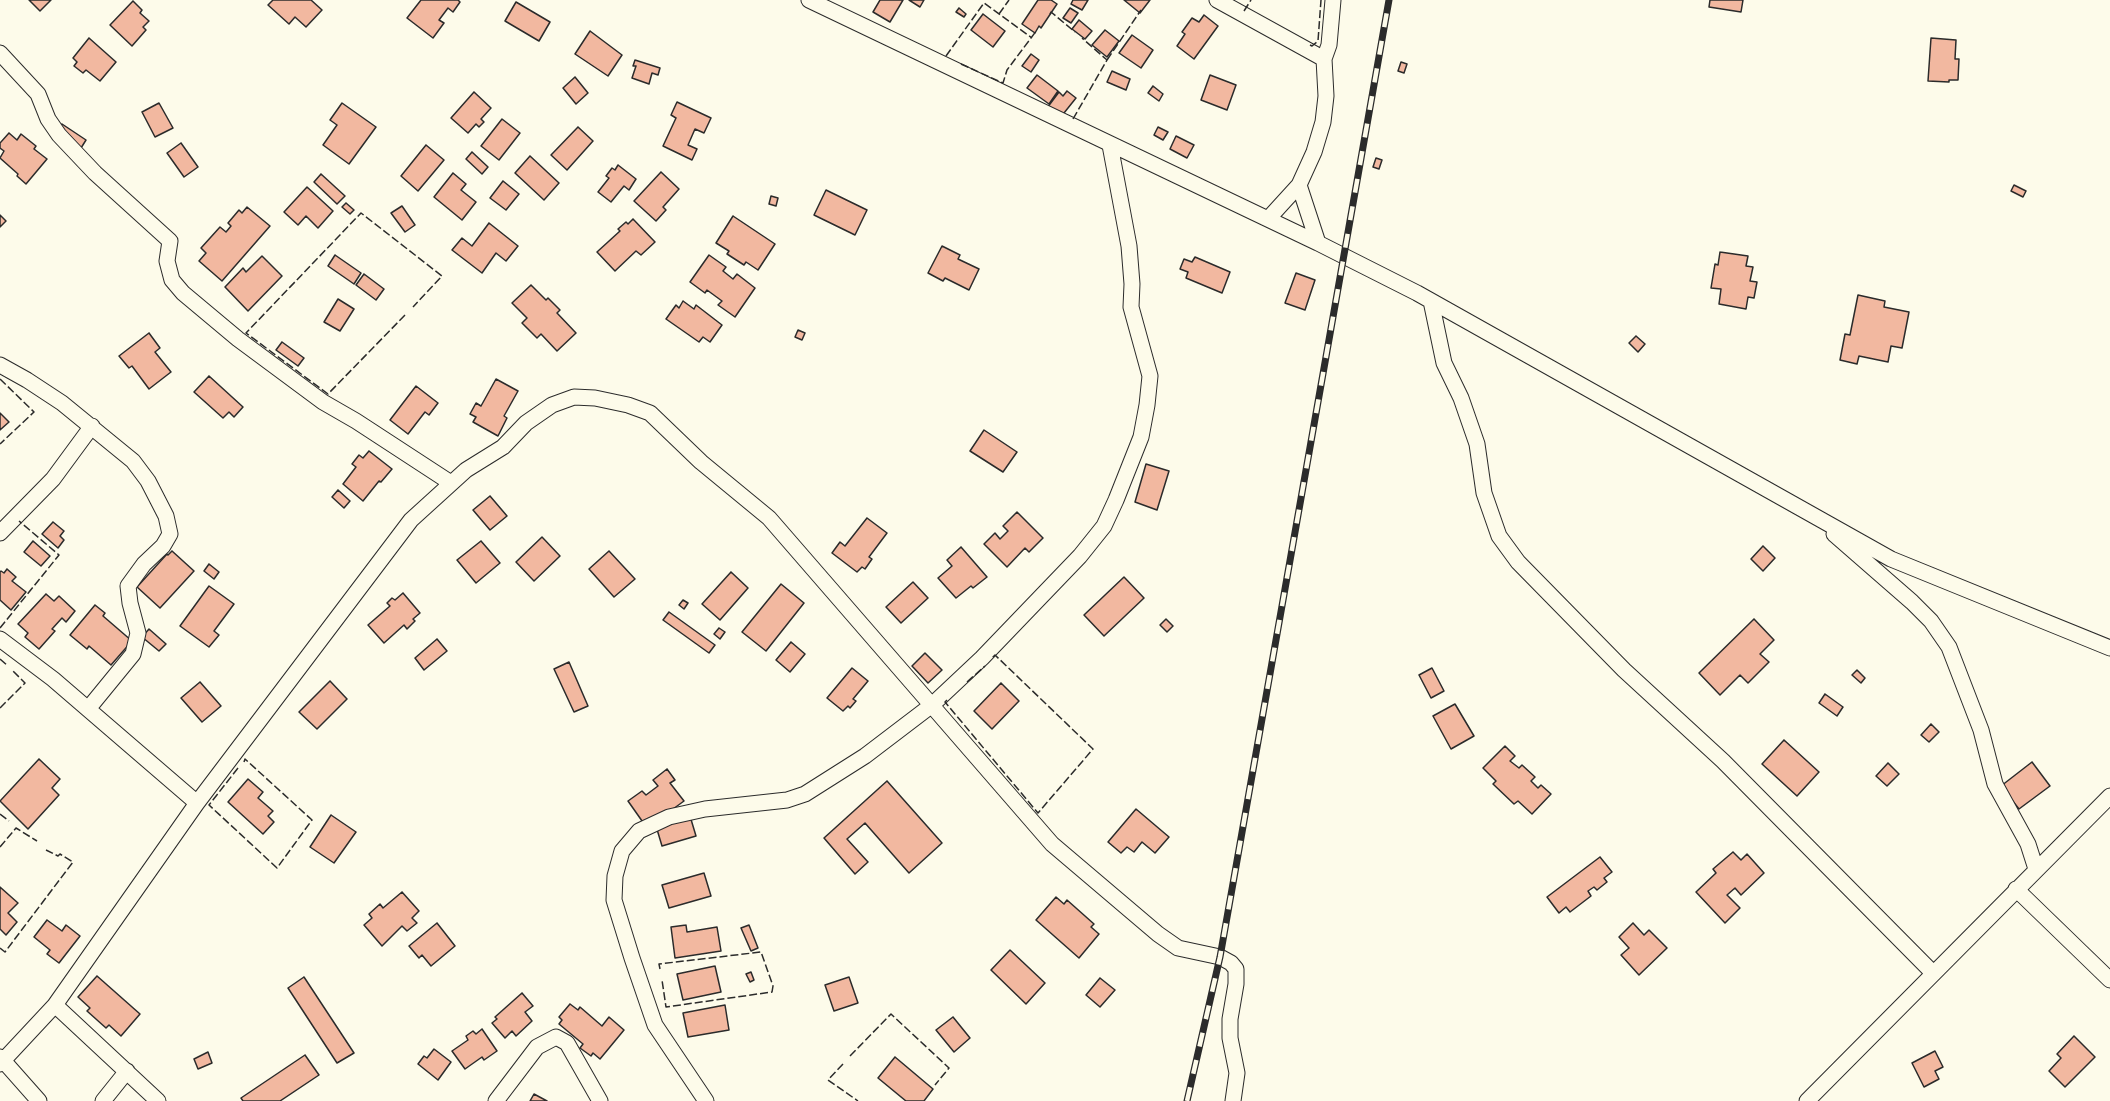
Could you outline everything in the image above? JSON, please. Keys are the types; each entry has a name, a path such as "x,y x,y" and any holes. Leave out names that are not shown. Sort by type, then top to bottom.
{"street":[{"path":"1217,0 1324,59"},
{"path":"1268,219 1299,185 1314,152 1323,122 1326,96 1324,59 1329,45 1333,0"},
{"path":"815,1 1110,145 1318,243 1431,301 1891,559 2110,648"},
{"path":"0,54 38,94 48,119 59,135 95,173 170,240 167,261 172,280 183,293 238,339 323,402 451,483"},
{"path":"706,1101 655,1025 632,958 614,900 615,876 622,851 639,831 669,817 705,808 787,801 805,794 865,756 933,705 982,658 1080,556 1104,526 1141,437 1150,376 1131,307 1129,246 1110,145"},
{"path":"1299,185 1318,243"},
{"path":"1431,301 1444,363 1461,398 1477,444 1485,493 1499,536 1518,562 1623,670 1723,761 1933,973"},
{"path":"0,365 27,380 92,426 134,461 166,516 170,534 164,546 144,564 128,586 138,633 133,654 88,709"},
{"path":"39,1101 1,1061 55,1005 196,803 411,520 466,470 503,447 526,423 552,405 574,397 595,398 628,405 650,413 701,462 769,518 1052,844 1158,934 1178,948 1220,957 1231,963 1236,969 1230,1019 1230,1038 1237,1073 1233,1101"},
{"path":"0,533 53,479 92,426"},
{"path":"1817,518 1856,555 1912,602 1931,621 1949,647 1981,730 1995,784 2028,844 2036,869"},
{"path":"0,639 53,679 196,803"},
{"path":"1807,1101 2110,796"},
{"path":"2016,889 2110,981"},
{"path":"55,1005 158,1101"},
{"path":"496,1101 537,1047 556,1037 567,1043 600,1101"},
{"path":"104,1101 127,1071"}],"building":[{"path":"29,0 51,0 40,11"},
{"path":"273,0 311,0 322,10 306,27 295,17 289,24 268,5"},
{"path":"421,0 458,0 460,2 453,12 448,8 439,20 444,23 433,38 407,18"},
{"path":"880,0 903,0 890,22 873,12"},
{"path":"909,0 924,0 920,7"},
{"path":"1038,0 1051,0 1057,4 1035,33 1022,24"},
{"path":"1073,0 1088,0 1082,10 1071,4"},
{"path":"1124,0 1150,0 1140,13"},
{"path":"1710,0 1743,0 1741,12 1709,7"},
{"path":"133,1 142,10 140,13 149,21 143,27 146,30 132,46 110,25"},
{"path":"516,2 550,22 539,41 505,21"},
{"path":"959,8 966,14 964,17 956,12"},
{"path":"1070,8 1078,13 1071,23 1063,18"},
{"path":"983,14 1005,31 993,47 971,30"},
{"path":"1204,15 1218,26 1194,59 1177,46 1185,34 1182,32 1192,18 1199,22"},
{"path":"1079,20 1092,31 1085,39 1072,29"},
{"path":"1105,30 1119,41 1107,57 1092,45"},
{"path":"590,31 622,55 608,76 575,54"},
{"path":"1132,35 1153,50 1141,68 1119,53"},
{"path":"89,38 116,62 100,81 86,70 83,73 74,66 77,62 73,58"},
{"path":"1931,38 1956,40 1955,59 1959,59 1958,80 1928,81"},
{"path":"1031,54 1039,60 1031,72 1022,66"},
{"path":"635,60 660,68 658,75 652,73 649,84 632,78 636,66 633,66"},
{"path":"1401,62 1407,64 1404,73 1398,71"},
{"path":"1112,71 1130,79 1126,90 1107,82"},
{"path":"1037,75 1058,91 1049,104 1027,88"},
{"path":"1210,75 1236,85 1227,110 1201,100"},
{"path":"575,77 588,93 576,104 563,88"},
{"path":"1153,86 1163,94 1159,101 1148,93"},
{"path":"1067,91 1076,98 1060,118 1047,108 1059,92 1063,96"},
{"path":"474,92 491,108 481,119 484,122 479,127 476,124 468,133 451,118"},
{"path":"677,102 711,118 704,133 695,129 688,145 697,149 692,160 663,146 676,118 671,115"},
{"path":"159,103 173,128 155,137 142,112"},
{"path":"342,103 376,127 349,164 323,145 337,125 330,120"},
{"path":"502,119 520,133 499,160 481,146"},
{"path":"62,124 86,140 81,148 56,132"},
{"path":"578,127 593,141 567,170 551,155"},
{"path":"1158,127 1168,132 1163,140 1154,135"},
{"path":"9,133 17,140 21,134 36,146 34,149 47,159 26,184 0,158 4,151 0,148 0,143"},
{"path":"1176,136 1194,145 1187,158 1170,149"},
{"path":"181,143 198,167 184,177 167,153"},
{"path":"426,145 444,160 418,191 401,176"},
{"path":"472,152 488,167 482,174 466,159"},
{"path":"530,156 559,183 544,200 515,173"},
{"path":"1376,158 1382,160 1379,169 1373,167"},
{"path":"618,165 636,179 629,190 624,186 611,202 598,192 609,178 606,176 612,168 615,170"},
{"path":"661,172 679,189 663,207 666,210 656,221 634,201"},
{"path":"453,173 466,184 461,190 476,202 462,220 434,197"},
{"path":"321,174 345,196 337,204 314,182"},
{"path":"503,181 519,194 506,210 490,198"},
{"path":"2014,185 2026,191 2023,197 2011,191"},
{"path":"307,187 333,211 318,228 306,216 298,225 284,212"},
{"path":"826,190 867,210 855,235 814,215"},
{"path":"771,196 778,198 776,206 769,204"},
{"path":"346,203 354,210 350,214 342,207"},
{"path":"402,206 415,225 405,232 391,213"},
{"path":"247,207 270,226 222,281 199,261 206,253 201,248 220,227 226,232 231,226 228,223 239,210 242,213"},
{"path":"0,215 6,221 0,227"},
{"path":"733,216 775,244 758,270 746,262 744,265 727,254 729,251 716,243"},
{"path":"633,219 655,242 641,255 636,251 615,271 597,252 620,231 618,229"},
{"path":"489,223 518,246 506,261 496,253 482,273 452,250 462,238 472,246"},
{"path":"942,246 960,255 958,259 979,269 969,290 945,278 943,281 928,273"},
{"path":"1720,252 1748,256 1746,266 1753,267 1750,281 1757,282 1754,298 1748,297 1746,309 1719,304 1721,289 1711,288 1715,264 1718,265"},
{"path":"335,255 361,273 354,284 328,266"},
{"path":"709,255 726,267 723,271 733,279 737,274 755,288 735,317 718,305 722,301 707,290 705,293 690,282"},
{"path":"262,256 282,276 248,311 225,287 243,268 246,272"},
{"path":"1195,257 1230,272 1222,293 1186,278 1188,272 1180,269 1184,259 1192,262"},
{"path":"1296,273 1315,280 1305,310 1285,303"},
{"path":"364,274 384,289 376,300 356,285"},
{"path":"531,285 560,310 557,313 576,333 557,351 541,334 537,338 522,323 527,318 512,303"},
{"path":"1858,295 1885,301 1884,307 1909,312 1902,348 1891,346 1888,362 1859,356 1857,364 1840,360 1845,334 1850,335"},
{"path":"338,299 354,309 340,331 324,322"},
{"path":"683,301 694,309 696,305 722,325 710,342 703,337 699,342 666,319 676,305 679,308"},
{"path":"798,330 805,333 802,340 795,337"},
{"path":"149,333 160,348 155,352 171,372 149,389 132,366 129,368 119,356"},
{"path":"1636,336 1645,344 1638,352 1629,343"},
{"path":"282,342 304,358 298,366 276,350"},
{"path":"209,376 243,407 234,417 229,412 223,418 194,392"},
{"path":"496,379 518,391 504,416 507,418 498,436 473,422 476,417 470,414 476,403 481,406"},
{"path":"416,386 438,403 429,415 425,412 408,434 390,420"},
{"path":"0,413 9,422 0,430"},
{"path":"984,430 1017,452 1003,472 970,451"},
{"path":"369,451 392,469 363,501 343,484 356,467 352,464 359,455 363,458"},
{"path":"1146,464 1169,471 1157,510 1135,502"},
{"path":"338,490 350,501 344,508 332,497"},
{"path":"490,496 507,516 490,530 473,510"},
{"path":"1017,512 1043,538 1029,552 1025,548 1007,567 984,544 995,533 1000,539 1008,531 1003,526"},
{"path":"867,518 887,533 869,557 872,559 865,569 862,567 857,572 832,553 840,542 845,546"},
{"path":"53,522 64,531 60,536 64,540 58,548 42,534"},
{"path":"542,537 560,556 534,581 516,562"},
{"path":"33,541 50,556 41,566 24,552"},
{"path":"481,541 500,563 476,583 457,560"},
{"path":"1763,546 1775,558 1763,571 1751,559"},
{"path":"961,547 987,577 956,598 938,578 952,566 947,560"},
{"path":"172,551 194,571 160,608 137,587"},
{"path":"609,551 635,579 614,597 589,569"},
{"path":"209,564 219,572 214,579 204,571"},
{"path":"7,569 16,577 12,581 26,592 11,610 0,600 0,572 4,573"},
{"path":"731,572 748,588 720,620 702,604"},
{"path":"1124,577 1144,598 1104,636 1084,615"},
{"path":"913,582 928,598 901,623 886,607"},
{"path":"781,584 804,603 766,651 742,632"},
{"path":"209,586 234,604 214,631 219,635 209,647 180,626"},
{"path":"403,593 420,613 407,629 404,625 384,643 368,625 390,606 387,603 392,598 395,600"},
{"path":"46,594 54,601 59,596 75,611 66,622 62,618 52,629 55,631 39,649 25,637 28,633 18,624"},
{"path":"683,600 688,603 684,609 679,605"},
{"path":"95,605 105,613 103,616 132,641 111,665 89,646 87,649 70,635"},
{"path":"669,612 715,645 709,653 663,620"},
{"path":"1166,619 1173,626 1167,632 1160,625"},
{"path":"1754,619 1774,640 1760,654 1769,662 1748,683 1740,675 1720,695 1699,673"},
{"path":"719,628 725,632 720,639 714,634"},
{"path":"149,629 166,644 159,651 142,637"},
{"path":"437,639 447,651 424,670 415,658"},
{"path":"791,642 805,654 790,672 776,660"},
{"path":"925,653 942,670 928,683 912,666"},
{"path":"569,662 588,706 574,712 554,669"},
{"path":"852,668 868,681 853,699 856,701 850,708 848,706 843,711 827,698"},
{"path":"1432,668 1444,691 1431,698 1419,675"},
{"path":"1857,670 1865,678 1861,683 1852,675"},
{"path":"330,681 347,699 317,729 299,712"},
{"path":"200,682 221,706 202,722 181,698"},
{"path":"1001,683 1019,701 992,729 974,711"},
{"path":"1825,694 1843,707 1837,716 1819,703"},
{"path":"1455,704 1474,736 1451,749 1433,716"},
{"path":"1931,724 1939,732 1929,742 1921,735"},
{"path":"1784,740 1819,772 1797,796 1762,764"},
{"path":"1505,746 1515,756 1510,761 1519,768 1522,765 1535,777 1531,781 1538,788 1541,785 1551,794 1532,814 1518,801 1514,804 1493,784 1496,781 1483,768"},
{"path":"39,759 60,779 52,788 59,795 28,829 0,801"},
{"path":"2032,762 2050,786 2019,809 2001,786"},
{"path":"1888,763 1899,774 1887,786 1876,776"},
{"path":"667,769 675,780 670,783 684,801 647,828 628,801 642,791 646,795 658,786 653,780"},
{"path":"248,779 263,792 258,798 273,811 268,816 274,822 263,834 228,802"},
{"path":"887,781 942,843 909,873 865,823 847,839 868,862 855,874 824,838"},
{"path":"1136,809 1169,837 1155,853 1142,842 1134,852 1127,847 1121,853 1108,842"},
{"path":"331,815 356,832 334,863 310,847"},
{"path":"690,816 696,836 662,846 656,826"},
{"path":"1733,852 1741,860 1747,854 1764,873 1741,895 1735,888 1727,895 1740,908 1725,923 1696,892 1716,873 1713,869"},
{"path":"1600,857 1612,872 1604,878 1607,882 1597,890 1594,887 1588,891 1591,896 1570,912 1566,907 1559,913 1547,897"},
{"path":"704,873 711,896 669,908 662,885"},
{"path":"0,887 18,903 8,913 17,922 6,935 0,929"},
{"path":"402,892 419,911 412,918 417,923 407,931 402,926 382,946 364,925 372,918 369,914 380,904 383,908"},
{"path":"1056,897 1064,904 1067,900 1094,924 1091,927 1099,934 1079,958 1036,920"},
{"path":"47,920 62,931 66,925 80,936 59,963 47,954 50,950 34,937"},
{"path":"437,923 455,946 431,966 422,955 419,958 409,946"},
{"path":"1633,923 1644,935 1649,930 1667,948 1639,975 1621,955 1629,948 1619,937"},
{"path":"686,925 687,932 717,927 721,951 675,958 671,927"},
{"path":"749,925 758,948 751,951 741,928"},
{"path":"1010,950 1045,983 1026,1004 991,970"},
{"path":"715,966 721,992 683,1000 677,974"},
{"path":"751,972 754,980 750,982 746,974"},
{"path":"97,976 140,1014 121,1036 109,1025 106,1028 87,1011 90,1008 78,997"},
{"path":"304,977 354,1053 337,1063 288,988"},
{"path":"849,977 858,1003 834,1011 825,985"},
{"path":"1100,978 1115,990 1100,1007 1086,995"},
{"path":"522,993 533,1006 525,1012 532,1021 516,1036 512,1031 505,1038 492,1023 497,1019 495,1017"},
{"path":"570,1004 578,1010 580,1007 602,1026 609,1017 624,1030 600,1059 593,1053 591,1056 580,1048 583,1044 559,1024 562,1020 559,1017"},
{"path":"725,1005 729,1030 688,1037 683,1013"},
{"path":"953,1017 970,1038 954,1052 936,1030"},
{"path":"482,1029 497,1051 484,1060 482,1057 465,1069 452,1051 468,1040 466,1036 473,1031 476,1034"},
{"path":"2074,1036 2095,1057 2065,1087 2049,1071 2061,1058 2057,1054"},
{"path":"434,1049 451,1062 438,1080 418,1064"},
{"path":"1935,1051 1943,1067 1935,1071 1939,1079 1924,1087 1912,1063"},
{"path":"208,1052 212,1063 198,1069 194,1059"},
{"path":"305,1055 319,1075 280,1101 243,1101 241,1098"},
{"path":"895,1057 933,1089 924,1101 906,1101 878,1078"},
{"path":"534,1094 547,1101 530,1101"}],"railway":[{"path":"1187,1101 1220,957 1389,0"}],"fence":[{"path":"999,14 1009,0"},
{"path":"1244,11 1251,0"},
{"path":"1310,45 1318,41 1321,0"},
{"path":"946,56 984,3 1032,38"},
{"path":"1107,60 1141,10"},
{"path":"1050,14 1051,12 1075,32"},
{"path":"961,64 1003,83 1007,70 1037,30"},
{"path":"1073,119 1107,60 1082,38"},
{"path":"405,315 328,394 246,333 361,213 442,276 413,307"},
{"path":"0,379 34,412 0,444"},
{"path":"0,628 59,555 19,521"},
{"path":"947,700 945,702 1038,813 1093,749 995,655 992,658"},
{"path":"0,659 8,666"},
{"path":"967,682 985,666"},
{"path":"0,708 25,683 13,671"},
{"path":"238,768 209,805 277,868 312,820 245,759 244,762"},
{"path":"0,814 9,821"},
{"path":"0,847 16,828 37,841"},
{"path":"0,948 5,952 73,862 60,854 58,856 46,850"},
{"path":"660,969 659,964 761,952 773,986 772,992 666,1007 662,980"},
{"path":"850,1056 891,1014 949,1068 935,1085"},
{"path":"843,1064 828,1080 858,1101"}]}
